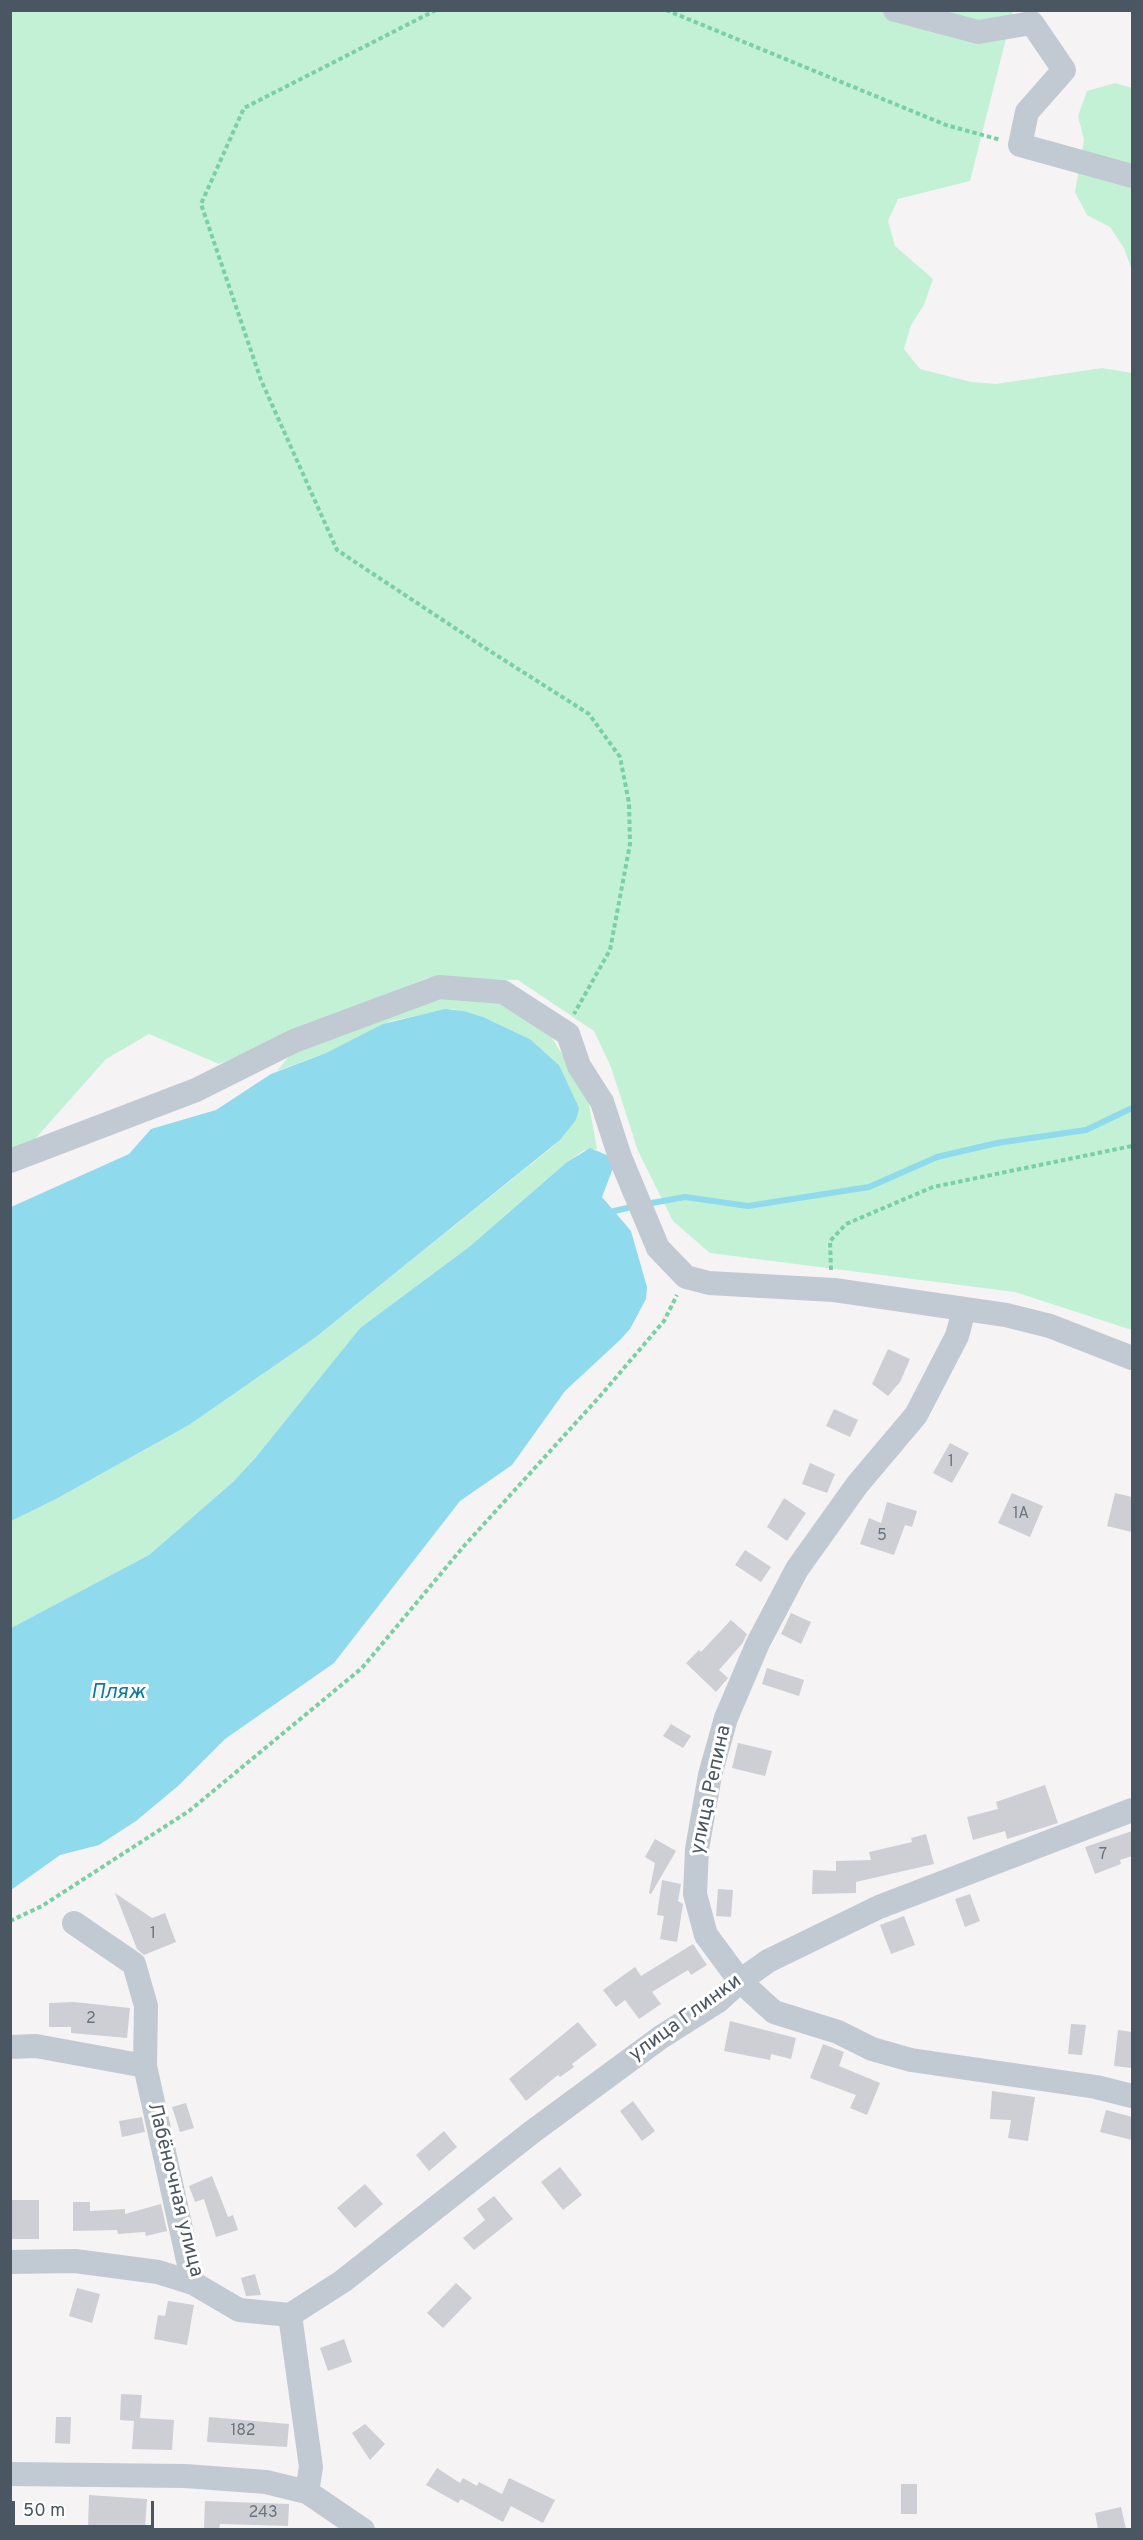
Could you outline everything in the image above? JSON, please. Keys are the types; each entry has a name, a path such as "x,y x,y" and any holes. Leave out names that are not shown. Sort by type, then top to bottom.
{"street":[{"path":"895,10 978,32 1032,23 1064,70 1027,112 1020,145 1132,176"},
{"path":"10,1161 196,1090 294,1041 439,987 503,992 568,1034 579,1066 602,1102 620,1157 658,1248 686,1277 709,1283 834,1290 1006,1315 1050,1326 1132,1358"},
{"name":"улица Репина","path":"964,1310 957,1336 916,1415 856,1485 797,1569 758,1643 726,1718 710,1775 699,1838 695,1894 706,1935 740,1981 774,2013 838,2032 872,2049 911,2060 1096,2087 1132,2096"},
{"name":"улица Глинки","path":"290,2315 343,2281 532,2133 660,2037 718,2001 740,1981 768,1961 879,1907 1132,1810"},
{"name":"Лабёночная улица","path":"74,1923 134,1964 146,2006 145,2066 193,2283 239,2310 290,2315"},
{"path":"10,2047 36,2046 145,2066"},
{"path":"10,2262 75,2261 158,2272 193,2283"},
{"path":"290,2315 311,2467 307,2492"},
{"path":"10,2474 185,2476 266,2482 307,2492 363,2529"}],"path":[{"path":"436,10 244,108 201,204 261,380 337,550 589,714 620,757 629,803 630,844 624,876 610,950 572,1018 568,1034"},
{"path":"666,10 946,124 1020,145"},
{"path":"834,1290 830,1241 846,1224 933,1187 1132,1146"},
{"path":"10,1921 42,1906 189,1811 362,1668 464,1546 601,1395 664,1321 686,1277"}],"green space":[{"path":"11,11 1013,11 970,181 898,199 888,221 895,246 933,279 924,305 911,325 904,349 920,369 971,382 996,384 1102,368 1132,373 1132,1330 1015,1292 710,1253 673,1221 638,1151 611,1067 594,1031 518,980 427,978 219,1064 149,1034 106,1059 35,1139 11,1148"},
{"path":"1115,83 1132,88 1132,270 1124,248 1110,227 1087,215 1075,192 1084,140 1078,116 1087,91"},
{"path":"438,996 492,999 545,1027 587,1094 597,1149 584,1150 567,1162 469,1247 360,1328 256,1457 233,1482 149,1555 11,1628 10,1521 56,1499 189,1425 316,1337 556,1144 576,1120 559,1065 555,1061 530,1039 483,1017 464,1011 451,1009 391,1021 326,1053 277,1071 295,1049"}],"water":[{"path":"445,1009 464,1011 483,1017 530,1039 559,1065 579,1108 576,1120 560,1140 316,1337 189,1425 56,1499 11,1521 11,1207 129,1154 151,1129 216,1110 271,1074 326,1053 383,1024"},
{"name":"Пляж","path":"590,1148 609,1156 613,1168 602,1197 631,1231 647,1287 646,1299 630,1329 565,1391 512,1465 460,1501 334,1663 225,1739 178,1786 136,1821 99,1845 60,1855 11,1890 11,1628 149,1555 233,1482 256,1457 360,1328 469,1247 567,1162"}],"building":[{"path":"888,1349 910,1359 900,1382 888,1396 872,1384"},
{"path":"834,1409 858,1420 850,1437 826,1426"},
{"path":"950,1443 969,1453 952,1483 933,1473"},
{"path":"810,1463 835,1474 827,1493 802,1484"},
{"path":"1012,1493 1043,1506 1030,1537 998,1523"},
{"path":"1115,1493 1132,1497 1132,1532 1107,1526"},
{"path":"784,1498 806,1513 787,1541 767,1527"},
{"path":"887,1502 917,1511 912,1527 905,1525 894,1555 860,1544 869,1518 881,1523"},
{"path":"745,1550 771,1567 761,1582 735,1565"},
{"path":"791,1613 811,1622 801,1644 781,1634"},
{"path":"731,1620 747,1634 742,1644 719,1670 728,1678 716,1692 686,1663 699,1650 701,1652"},
{"path":"767,1668 804,1680 799,1696 762,1684"},
{"path":"671,1724 691,1736 683,1748 663,1736"},
{"path":"738,1743 772,1751 765,1776 732,1768"},
{"path":"1045,1785 1058,1823 1007,1839 1005,1831 973,1840 967,1817 998,1809 996,1802"},
{"path":"1132,1831 1132,1856 1120,1860 1121,1864 1095,1874 1085,1847"},
{"path":"926,1834 934,1864 856,1882 856,1893 812,1894 813,1870 836,1871 836,1861 871,1860 869,1852 912,1842 911,1838"},
{"path":"655,1839 676,1851 651,1894 649,1893 655,1863 645,1857"},
{"path":"662,1880 681,1884 678,1901 683,1904 677,1942 660,1939 664,1916 657,1915"},
{"path":"718,1889 733,1890 731,1917 716,1916"},
{"path":"115,1893 152,1918 165,1913 176,1942 144,1955 137,1949"},
{"path":"970,1894 980,1921 965,1927 955,1899"},
{"path":"904,1916 915,1945 891,1954 880,1925"},
{"path":"693,1944 707,1965 691,1975 688,1970 652,1992 661,2004 639,2019 625,2000 616,2007 603,1990 635,1967 641,1976"},
{"path":"74,2002 130,2008 127,2038 71,2033 71,2027 49,2027 49,2003"},
{"path":"730,2021 796,2038 791,2059 771,2054 770,2060 724,2051"},
{"path":"578,2022 597,2045 572,2064 574,2067 560,2077 558,2075 526,2101 509,2079"},
{"path":"1071,2024 1086,2025 1082,2055 1068,2054"},
{"path":"1118,2030 1132,2032 1132,2068 1114,2066"},
{"path":"823,2044 844,2052 839,2066 880,2083 867,2115 850,2108 856,2095 810,2078"},
{"path":"992,2091 1035,2097 1028,2141 1008,2138 1011,2120 990,2119"},
{"path":"633,2101 655,2131 642,2141 620,2111"},
{"path":"186,2103 194,2128 180,2132 172,2107"},
{"path":"1106,2110 1132,2117 1132,2140 1100,2132"},
{"path":"142,2117 145,2132 122,2137 119,2121"},
{"path":"444,2131 457,2147 429,2171 416,2155"},
{"path":"560,2167 582,2195 563,2210 541,2182"},
{"path":"212,2176 228,2217 233,2215 238,2230 216,2237 204,2199 195,2202 189,2186"},
{"path":"365,2184 383,2204 355,2228 337,2208"},
{"path":"494,2196 513,2219 474,2250 463,2238 485,2220 477,2209"},
{"path":"11,2200 39,2200 39,2239 11,2239"},
{"path":"73,2202 90,2202 90,2211 125,2209 125,2214 161,2204 167,2231 146,2236 145,2232 118,2234 117,2230 73,2231"},
{"path":"255,2274 261,2295 246,2296 241,2278"},
{"path":"456,2283 472,2298 443,2328 427,2313"},
{"path":"77,2288 100,2294 92,2323 69,2316"},
{"path":"168,2301 194,2305 187,2345 154,2339 158,2315 165,2316"},
{"path":"344,2339 352,2362 328,2371 320,2348"},
{"path":"121,2394 142,2395 140,2418 174,2420 172,2450 132,2449 134,2421 120,2420"},
{"path":"56,2417 71,2417 70,2444 55,2443"},
{"path":"209,2417 289,2424 287,2447 207,2442"},
{"path":"365,2424 385,2444 370,2460 352,2433"},
{"path":"437,2468 460,2483 463,2478 477,2486 479,2482 502,2494 509,2478 555,2500 543,2523 511,2506 503,2522 461,2499 458,2503 426,2485"},
{"path":"901,2484 917,2484 917,2514 901,2514"},
{"path":"89,2495 147,2499 145,2529 88,2529"},
{"path":"205,2501 289,2504 288,2526 220,2524 219,2529 204,2529"},
{"path":"1121,2507 1126,2529 1098,2529 1095,2513"}],"waterway":[{"path":"646,1204 685,1197 748,1206 869,1187 937,1157 997,1143 1086,1130 1132,1108"},
{"path":"614,1211 636,1206"}]}
